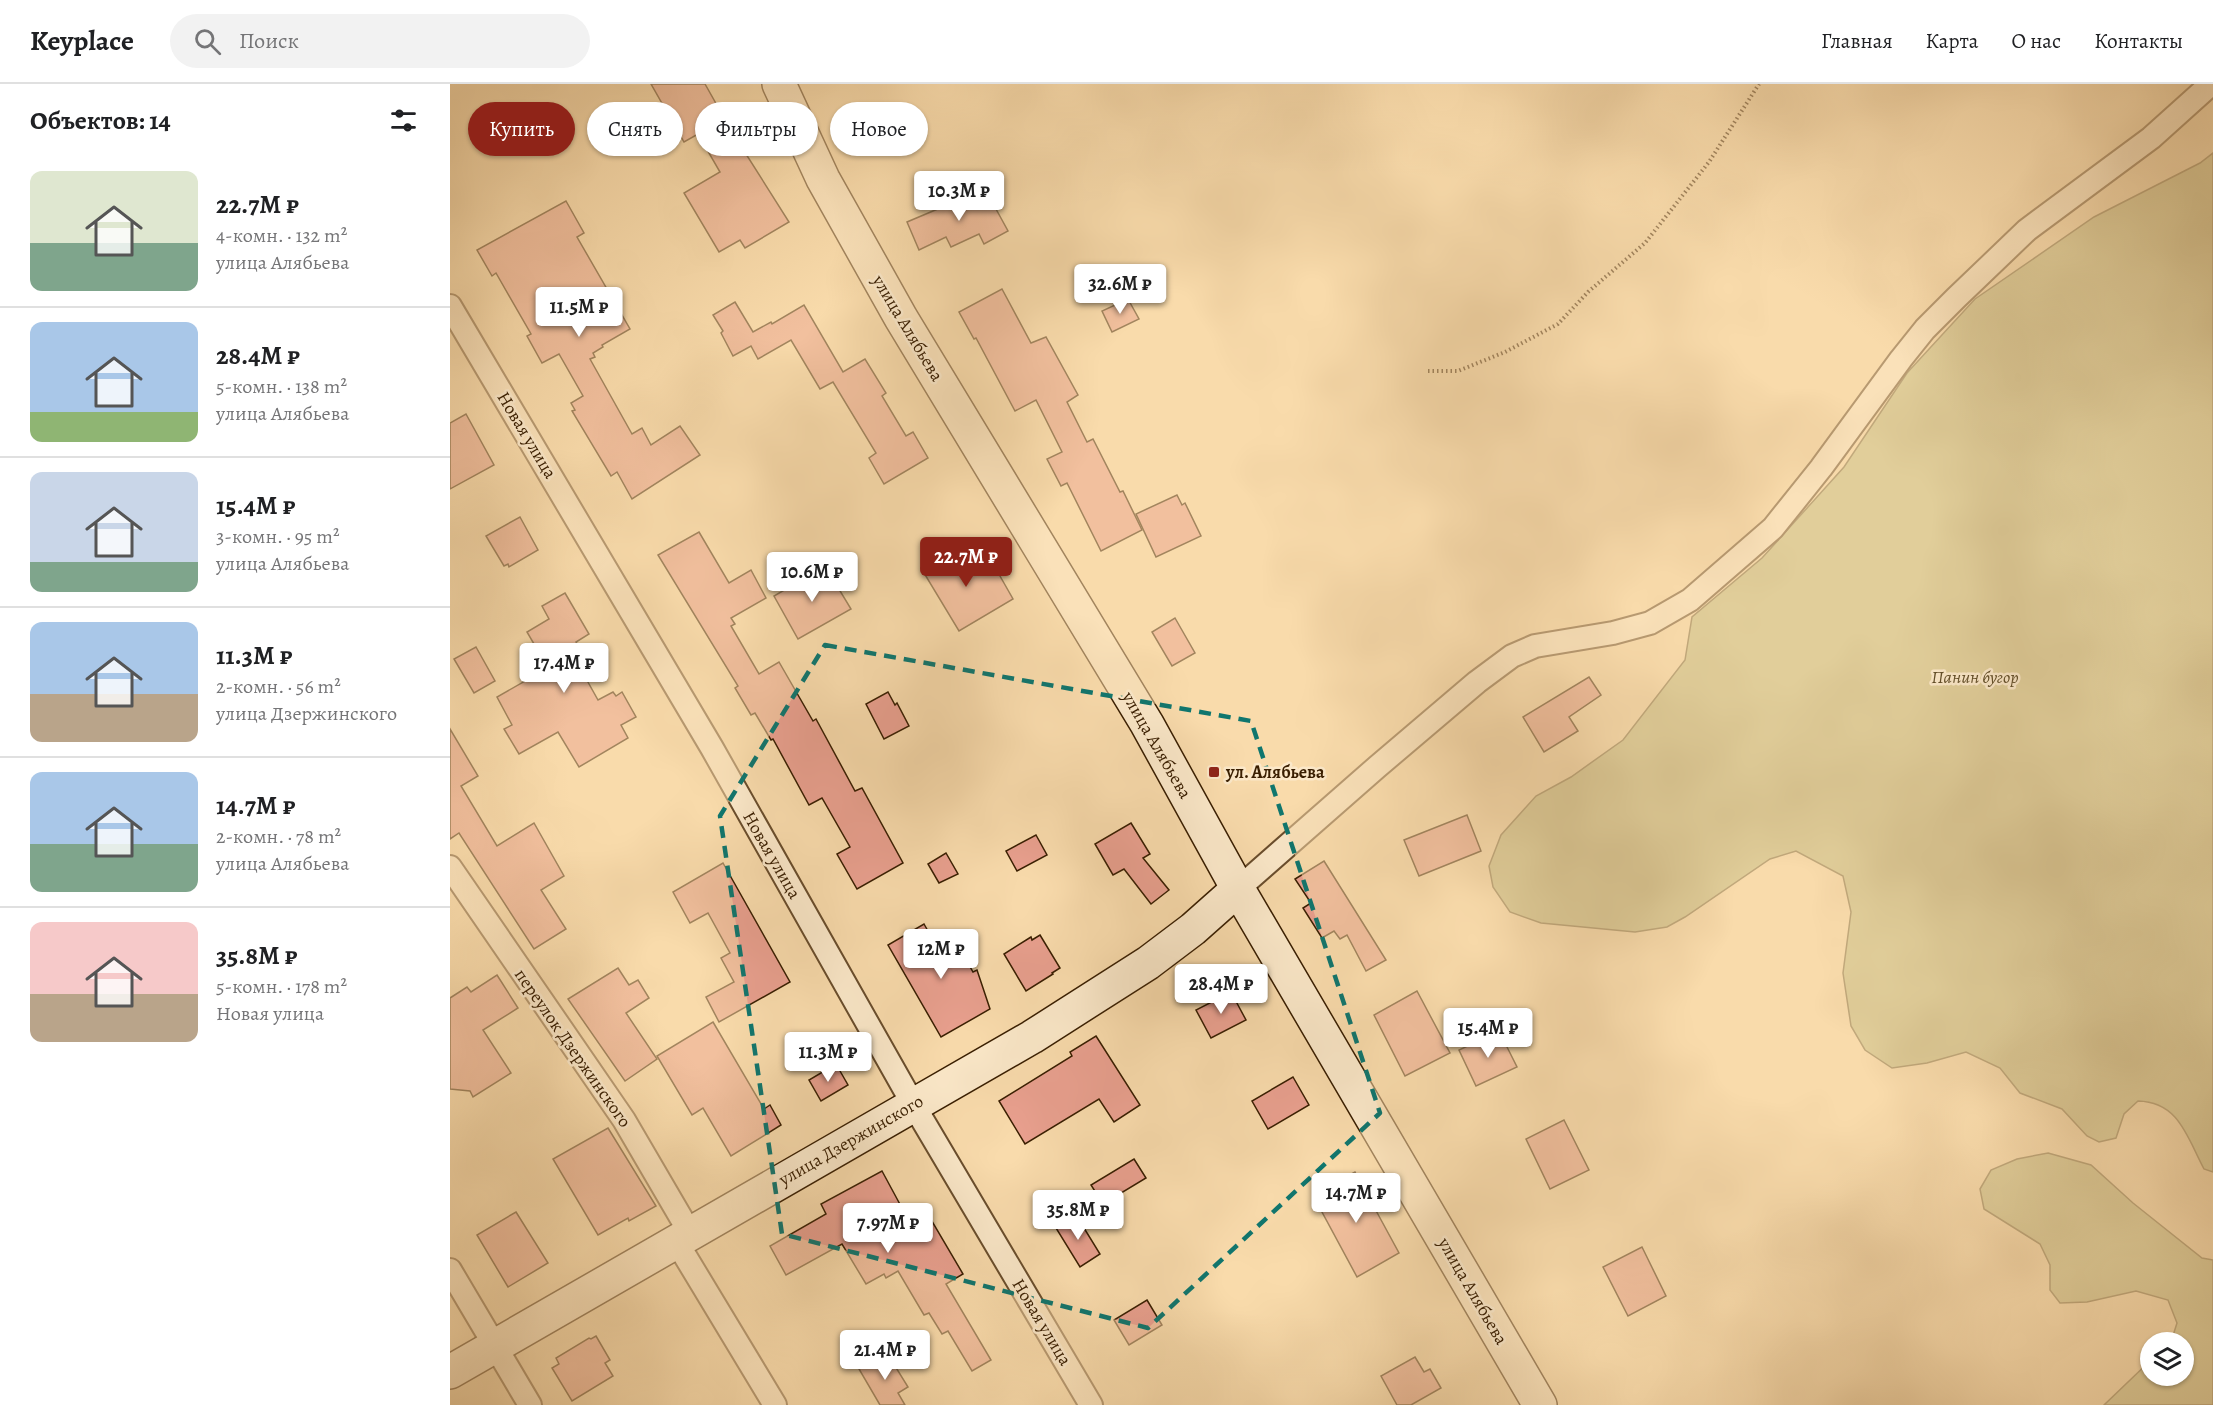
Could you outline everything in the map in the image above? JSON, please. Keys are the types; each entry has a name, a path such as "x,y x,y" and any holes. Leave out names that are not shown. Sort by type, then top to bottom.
{"main road":[{"name":"улица Алябьева","path":"779,84 823,179 901,318 1141,714 1238,889 1540,1405"},
{"name":"улица Дзержинского","path":"450,1372 1032,1037 1148,963 1193,929 1238,889"}],"street":[{"path":"1238,889 1377,766 1477,682 1512,656 1535,646 1613,633 1650,623 1690,600 1773,528 1932,321 2027,230 2151,138 2211,84"},
{"name":"Новая улица","path":"450,306 706,738 913,1104 1091,1405"},
{"name":"переулок Дзержинского","path":"450,867 624,1120 683,1237 775,1405"},
{"path":"450,1270 530,1405"}],"path":[{"path":"1428,371 1458,371 1505,352 1558,324 1588,292 1645,243 1709,162 1759,84"}],"highlighted area":[{"path":"825,645 1251,721 1380,1113 1148,1328 782,1234 720,816"}],"green space":[{"name":"Панин бугор","path":"2213,153 2213,1172 2204,1169 2180,1123 2163,1108 2152,1103 2138,1101 2124,1114 2116,1138 2099,1142 2087,1136 2062,1109 2020,1093 2000,1068 1966,1052 1927,1063 1892,1068 1865,1050 1851,1026 1843,973 1851,912 1843,876 1796,851 1770,859 1667,927 1635,932 1541,923 1510,912 1493,887 1489,866 1501,835 1536,796 1571,777 1623,740 1685,660 1692,617 1762,558 1844,467 1907,373 1975,299 2094,217 2200,163"},
{"path":"2048,1153 2091,1165 2133,1203 2202,1258 2213,1260 2213,1405 2104,1405 2140,1371 2140,1386 2194,1386 2194,1332 2174,1332 2177,1323 2168,1300 2136,1291 2087,1302 2060,1303 2050,1290 2050,1265 2040,1244 1984,1209 1980,1189 1991,1170 2017,1159"}],"building":[{"path":"651,84 705,84 715,102 695,102 695,136 684,142 683,102 661,102"},
{"path":"711,156 747,156 789,222 745,248 740,240 719,252 684,193 720,172"},
{"path":"985,189 1008,231 984,244 979,234 951,247 946,237 919,250 907,222"},
{"path":"566,201 584,233 577,237 630,329 602,345 603,347 593,353 595,357 590,359 632,434 642,428 651,445 680,426 700,455 632,499 617,472 611,476 572,411 575,410 571,403 583,396 559,354 542,363 527,336 531,334 496,273 492,276 477,250"},
{"path":"1002,289 1031,343 1046,337 1078,395 1067,402 1087,442 1093,439 1142,530 1101,551 1067,483 1061,486 1047,459 1062,452 1036,400 1015,411 976,338 974,339 959,312"},
{"path":"1128,299 1139,319 1112,332 1102,311"},
{"path":"735,302 753,332 771,322 772,324 804,305 843,372 865,359 886,393 882,396 906,436 913,432 928,458 884,484 869,458 876,453 833,382 820,389 791,340 758,359 751,346 733,356 721,333 723,331 713,315"},
{"path":"466,414 494,465 450,489 450,423"},
{"path":"1177,495 1182,505 1185,503 1201,536 1156,557 1136,514"},
{"path":"520,517 538,550 509,567 508,564 504,566 486,536"},
{"path":"699,532 729,583 751,570 766,598 731,618 735,624 731,626 759,674 779,662 813,721 816,719 855,791 862,788 903,863 857,889 837,854 850,847 822,798 809,805 773,739 771,740 755,713 751,715 735,688 738,686 658,555"},
{"path":"959,546 974,573 992,562 1013,599 959,631 921,568"},
{"path":"825,566 851,609 798,639 774,596"},
{"path":"565,593 589,634 576,642 582,652 574,657 598,700 613,692 616,696 622,692 636,717 621,725 628,738 579,767 558,732 519,754 504,729 512,725 497,697 548,668 527,632 549,619 542,606"},
{"path":"1175,618 1195,653 1172,666 1152,632"},
{"path":"476,647 495,681 474,693 454,659"},
{"path":"1589,677 1601,695 1569,717 1578,731 1544,752 1523,717"},
{"path":"888,692 895,705 897,703 909,726 884,739 866,704"},
{"path":"450,729 478,776 461,786 497,846 534,823 564,876 541,890 566,929 534,949 459,833 450,839"},
{"path":"1467,815 1481,851 1419,876 1404,840"},
{"path":"1131,823 1150,854 1143,858 1169,890 1151,904 1124,869 1113,875 1095,844"},
{"path":"1036,835 1047,855 1017,871 1006,851"},
{"path":"946,853 958,874 939,883 928,864"},
{"path":"1324,861 1386,960 1366,971 1347,935 1340,939 1334,931 1322,938 1303,908 1311,903 1295,879"},
{"path":"723,863 790,982 719,1022 706,997 734,982 721,958 730,953 708,913 690,923 673,892"},
{"path":"924,924 937,947 954,938 973,972 977,970 990,1009 941,1037 888,945"},
{"path":"1040,935 1060,968 1026,991 1004,954 1031,937 1032,940"},
{"path":"618,968 629,985 638,980 649,998 626,1013 657,1059 625,1081 568,999"},
{"path":"497,975 518,1008 483,1030 511,1073 473,1097 470,1091 450,1089 450,998 467,987 471,992"},
{"path":"1417,991 1450,1053 1405,1076 1374,1015"},
{"path":"1231,992 1246,1020 1211,1038 1196,1010"},
{"path":"713,1022 764,1109 770,1105 781,1125 731,1156 703,1108 692,1115 657,1056"},
{"path":"1499,1031 1517,1067 1476,1086 1459,1050"},
{"path":"1096,1036 1140,1105 1114,1122 1099,1099 1025,1144 999,1101 1072,1056 1070,1052"},
{"path":"836,1064 848,1085 821,1101 809,1080"},
{"path":"1293,1077 1309,1105 1268,1129 1252,1101"},
{"path":"1564,1120 1589,1170 1550,1189 1526,1139"},
{"path":"608,1128 656,1206 598,1235 553,1159"},
{"path":"1134,1159 1146,1178 1103,1204 1091,1185"},
{"path":"882,1171 909,1221 926,1211 963,1274 946,1284 991,1360 972,1371 948,1331 942,1334 929,1313 924,1315 898,1271 886,1278 884,1274 866,1284 842,1244 786,1275 770,1246 826,1214 821,1204"},
{"path":"1355,1172 1399,1253 1357,1277 1315,1199 1321,1196 1318,1192"},
{"path":"516,1212 548,1263 508,1287 477,1235"},
{"path":"1076,1215 1100,1254 1080,1267 1056,1228"},
{"path":"1642,1247 1666,1296 1628,1316 1603,1267"},
{"path":"1147,1300 1162,1325 1129,1345 1114,1320"},
{"path":"596,1336 610,1360 605,1363 613,1376 572,1401 552,1368 559,1364 556,1358"},
{"path":"887,1353 908,1387 898,1393 905,1405 880,1405 859,1369"},
{"path":"1415,1357 1424,1372 1430,1369 1441,1388 1411,1405 1397,1405 1381,1376"}],"place":[{"name":"ул. Алябьева","path":"1214,772"}]}
